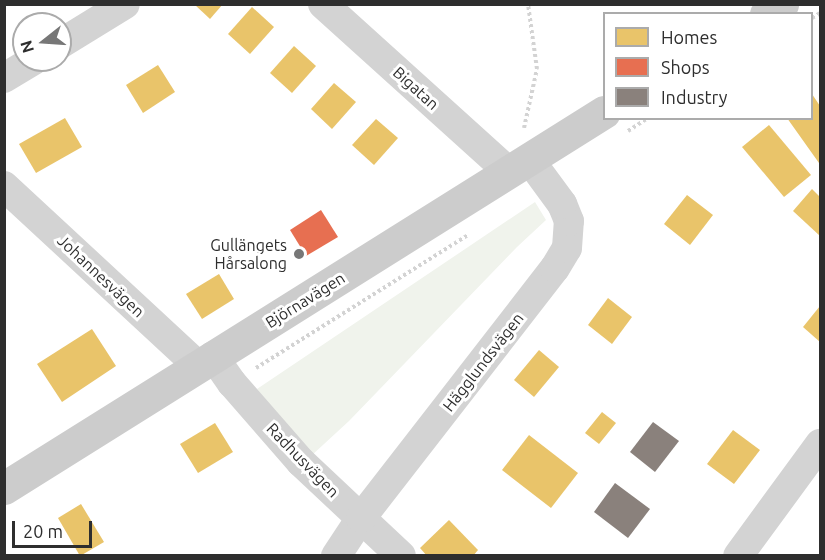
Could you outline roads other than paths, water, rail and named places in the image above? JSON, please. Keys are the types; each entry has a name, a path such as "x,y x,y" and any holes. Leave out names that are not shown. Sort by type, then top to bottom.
{"main road":[{"path":"769,12 782,4"},
{"name":"Björnavägen","path":"4,488 603,113"}],"street":[{"path":"72,37 125,4"},
{"name":"Bigatan","path":"323,4 519,166"},
{"name":"Hägglundsvägen","path":"336,555 361,518 555,268 567,248 569,221 562,204 519,166"},
{"name":"Johannesvägen","path":"4,186 205,361"},
{"name":"Radhusvägen","path":"205,361 232,384 302,462 401,555"},
{"path":"738,555 820,444"}],"place":[{"name":"Gullängets Hårsalong","path":"299,254"}]}
